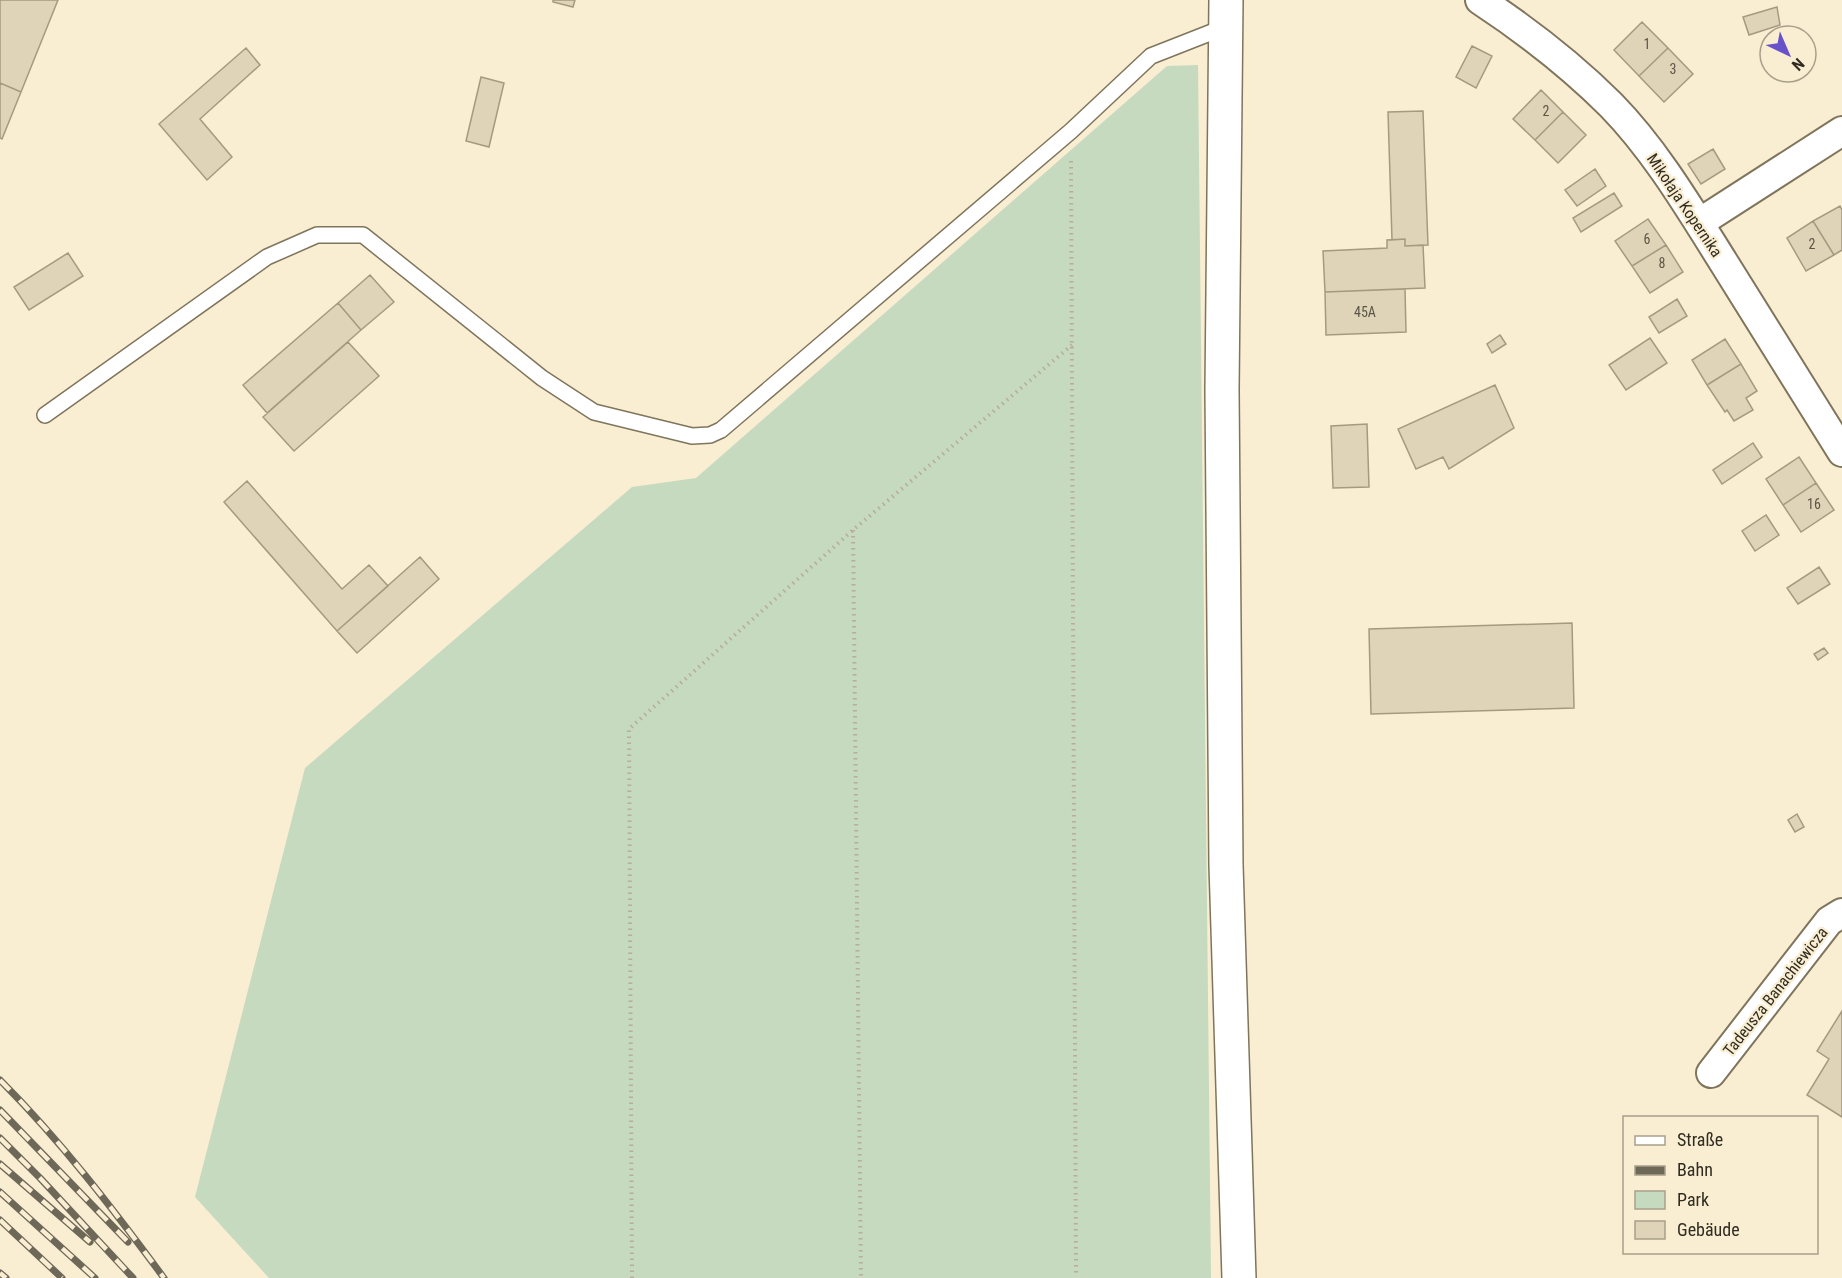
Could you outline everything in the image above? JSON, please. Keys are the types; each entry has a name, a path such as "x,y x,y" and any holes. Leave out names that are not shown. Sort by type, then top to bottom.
{"street":[{"name":"Mikołaja Kopernika","path":"1480,0 1524,28 1562,60 1611,105 1655,157 1699,223 1842,452"},
{"path":"1225,13 1222,390 1226,854 1239,1278"},
{"path":"1699,223 1842,131"},
{"name":"Tadeusza Banachiewicza","path":"1712,1073 1829,921 1842,913"}],"lane":[{"path":"45,415 267,257 317,235 363,235 542,378 594,412 692,436 710,435 721,430 1071,131 1151,56 1225,13"}],"path":[{"path":"1071,131 1076,1277"},
{"path":"632,1278 629,729 853,530 1072,345"},
{"path":"853,530 861,1278"}],"green space":[{"path":"1198,65 1211,1278 269,1278 195,1197 305,768 632,487 696,478 1167,66"}],"building":[{"path":"0,0 58,0 21,92 0,83"},
{"path":"553,0 575,0 573,7 553,2"},
{"path":"1777,7 1780,24 1758,24 1758,32 1749,35 1743,17"},
{"path":"1642,22 1668,48 1639,76 1614,50"},
{"path":"1472,46 1492,56 1476,88 1456,77"},
{"path":"246,48 260,65 200,119 232,157 207,180 159,124"},
{"path":"1668,48 1693,74 1664,102 1639,76"},
{"path":"481,77 504,83 489,147 466,141"},
{"path":"0,83 21,92 2,139 0,138"},
{"path":"1541,90 1563,112 1535,140 1513,119"},
{"path":"1423,111 1428,245 1405,246 1405,239 1392,240 1388,112"},
{"path":"1563,112 1586,135 1558,163 1535,140"},
{"path":"1713,149 1725,169 1701,184 1688,164"},
{"path":"1595,169 1606,186 1577,206 1565,190"},
{"path":"1614,193 1622,206 1581,232 1573,218"},
{"path":"1840,206 1842,210 1842,250 1834,255 1813,221"},
{"path":"1648,219 1666,245 1632,266 1615,241"},
{"path":"1813,221 1834,255 1806,271 1787,238"},
{"path":"1405,239 1405,246 1423,245 1425,288 1325,292 1323,251 1387,248 1387,240"},
{"path":"1666,245 1683,272 1650,293 1632,266"},
{"path":"68,253 83,276 29,310 14,287"},
{"path":"370,275 394,302 361,330 338,303"},
{"path":"1405,289 1406,332 1326,335 1325,292"},
{"path":"1677,299 1687,316 1659,333 1649,317"},
{"path":"338,303 361,330 267,413 243,385"},
{"path":"1500,335 1506,344 1492,353 1487,344"},
{"path":"1650,338 1667,363 1626,390 1609,365"},
{"path":"1725,339 1741,364 1707,385 1692,360"},
{"path":"348,342 379,376 294,451 263,417"},
{"path":"1741,364 1757,391 1746,398 1753,410 1734,421 1727,410 1725,412 1707,385"},
{"path":"1495,385 1514,428 1449,469 1443,457 1416,469 1398,429"},
{"path":"1367,424 1369,487 1333,488 1331,426"},
{"path":"1753,443 1762,457 1722,484 1713,470"},
{"path":"1799,457 1816,483 1783,505 1766,479"},
{"path":"247,481 342,589 369,565 388,586 337,631 224,502"},
{"path":"1816,483 1834,510 1801,532 1783,505"},
{"path":"1766,515 1779,535 1755,551 1742,531"},
{"path":"420,557 439,579 357,653 337,631"},
{"path":"1819,567 1830,584 1798,604 1787,588"},
{"path":"1572,623 1574,708 1371,714 1369,629"},
{"path":"1824,648 1828,653 1818,660 1814,654"},
{"path":"1797,814 1804,827 1795,832 1788,820"},
{"path":"1842,1011 1842,1117 1807,1095 1829,1059 1817,1051"}],"railway":[{"path":"0,1080 86,1176 164,1278"},
{"path":"0,1110 128,1242"},
{"path":"0,1138 133,1278"},
{"path":"0,1164 90,1242"},
{"path":"0,1192 95,1278"},
{"path":"0,1220 62,1278"},
{"path":"0,1273 6,1278"}]}
